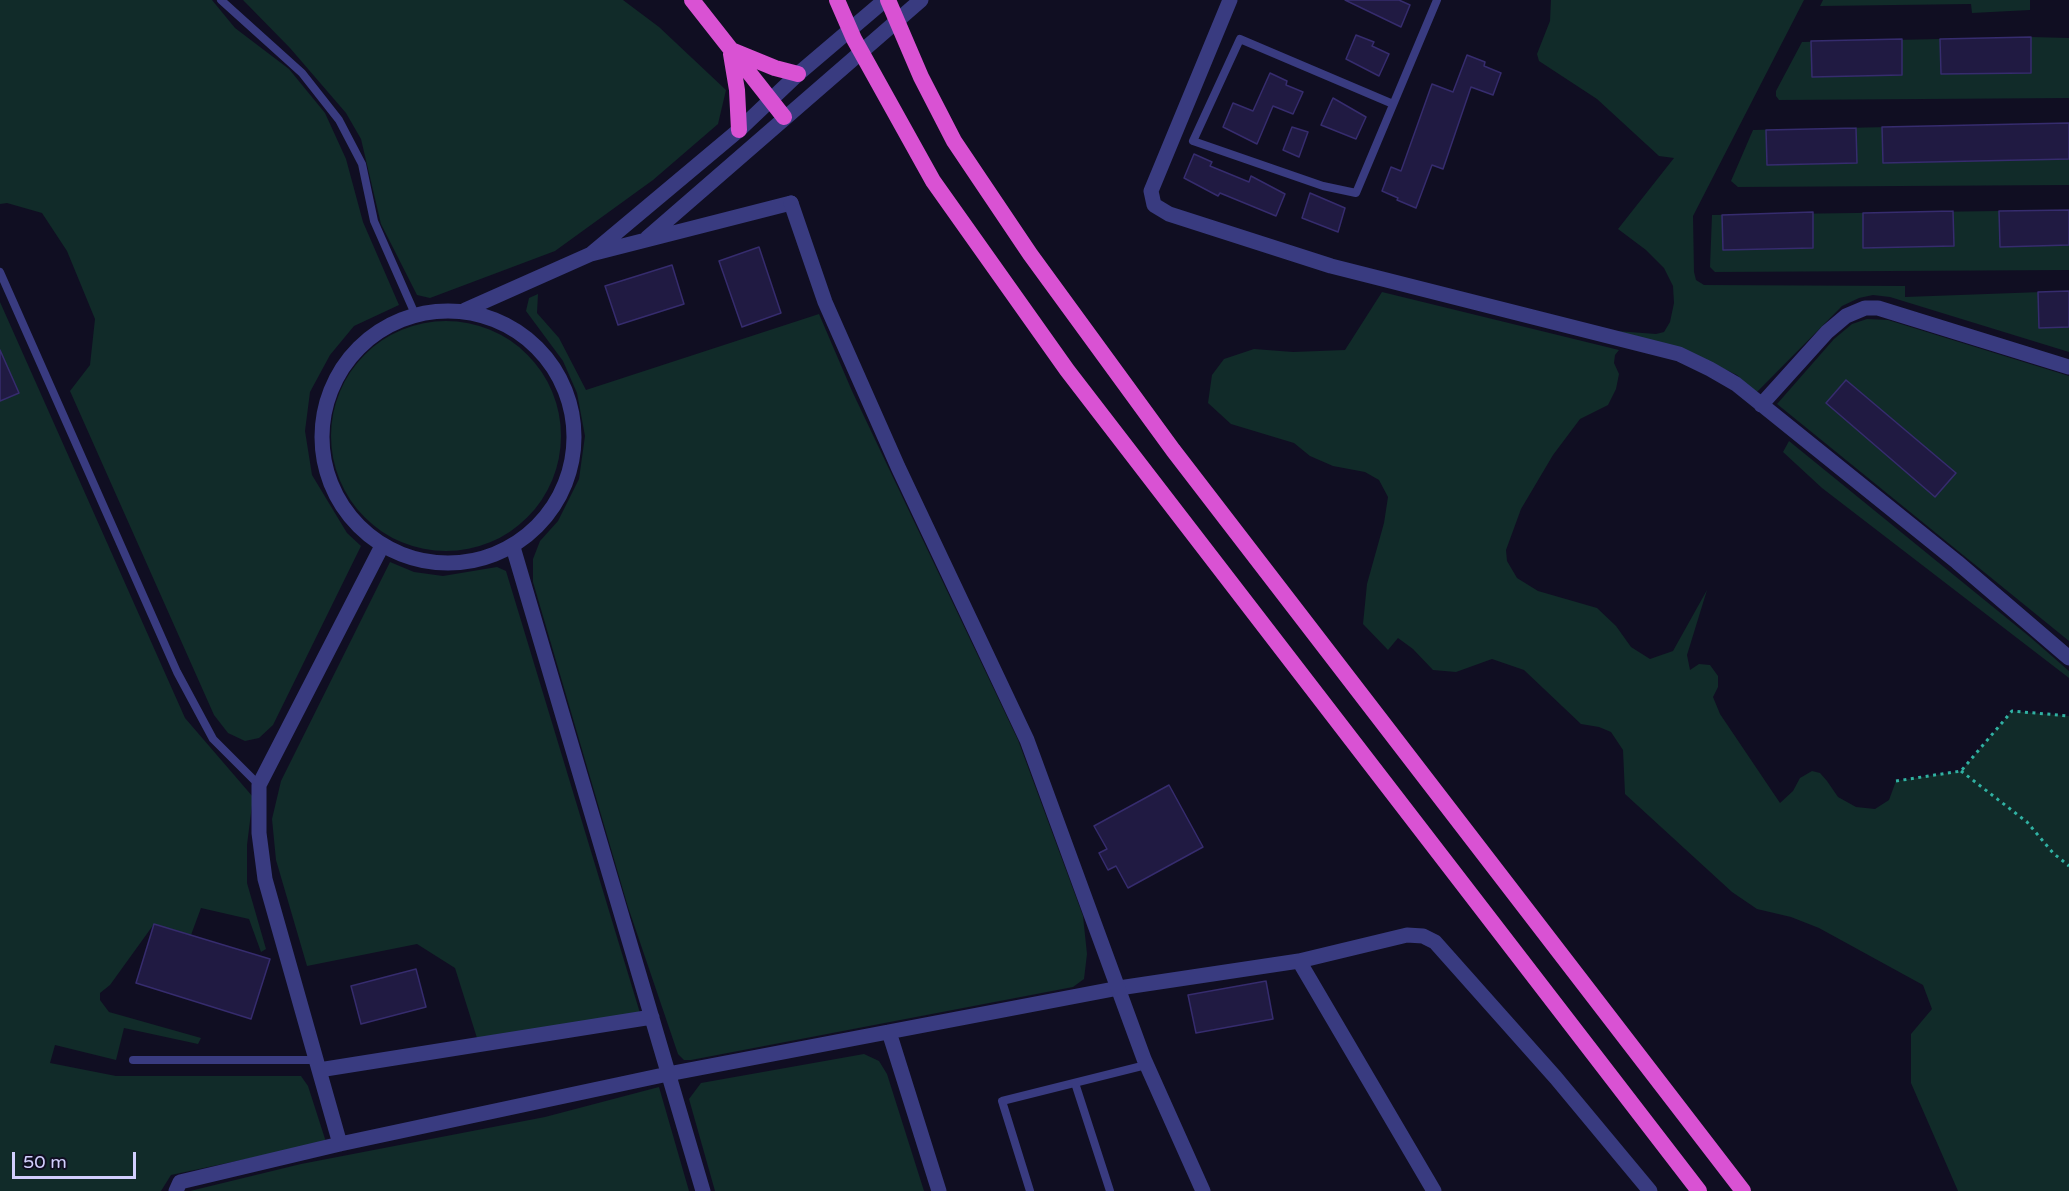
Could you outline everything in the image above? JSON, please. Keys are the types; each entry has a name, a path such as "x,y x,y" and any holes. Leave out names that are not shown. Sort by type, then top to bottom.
{"highway":[{"path":"692,0 784,117"},
{"path":"837,0 854,39 933,181 1067,370 1699,1191"},
{"path":"886,0 921,77 954,141 1037,264 1173,450 1743,1191"},
{"path":"730,50 775,68 798,74"},
{"path":"730,50 737,90 739,130"}],"street":[{"path":"591,254 739,130 798,74 886,0"},
{"path":"647,238 921,0"},
{"path":"1230,0 1151,191 1154,205 1169,214 1331,266 1679,354 1736,384 1957,562 2069,658"},
{"path":"465,310 591,254 791,203 825,302 898,467 1027,741 1146,1065 1203,1191"},
{"path":"1761,405 1827,332 1846,316 1865,308 1878,308 2069,367"},
{"path":"440,310 465,310 503,322 536,344 560,376 573,413 574,453 562,491 540,524 513,548 466,562 423,562 382,546 353,522 333,492 322,456 322,419 332,383 352,352 381,328 415,314 440,310"},
{"path":"340,1144 265,879 260,833 259,785 382,546"},
{"path":"513,548 623,927 703,1191"},
{"path":"176,1191 180,1182 340,1144 668,1074 1119,988 1299,962 1407,935 1423,936 1435,942 1557,1078 1650,1191"},
{"path":"1299,962 1434,1191"},
{"path":"318,1065 652,1017"},
{"path":"889,1032 939,1191"}],"lane":[{"path":"221,0 302,73 339,120 362,164 374,222 415,314"},
{"path":"1393,104 1240,39 1193,141 1323,186 1356,193 1437,0"},
{"path":"0,272 177,672 213,740 259,785"},
{"path":"133,1060 318,1065"},
{"path":"1030,1191 1002,1101 1146,1065"},
{"path":"1075,1083 1110,1191"}],"path":[{"path":"1896,782 1961,771 2012,711 2069,716"},
{"path":"1961,771 2027,822 2053,853 2069,866"}],"green space":[{"path":"0,0 212,0 235,28 289,69 325,113 346,159 363,222 399,305 354,326 330,355 310,392 305,431 312,475 347,533 361,546 273,725 259,738 245,741 228,733 214,715 70,391 90,365 95,319 67,251 42,213 7,203 0,204"},
{"path":"243,0 623,0 659,27 726,90 718,124 653,180 555,251 430,298 417,295 381,224 361,139 346,113 290,48"},
{"path":"1551,0 1804,0 1693,216 1696,280 1704,285 1905,286 1905,297 2069,291 2069,352 1890,297 1873,295 1859,298 1842,306 1756,393 1737,375 1696,356 1616,331 1656,334 1664,332 1670,322 1674,303 1673,286 1664,268 1646,250 1618,229 1674,158 1659,156 1597,99 1539,61 1537,54 1550,21"},
{"path":"1823,0 2030,0 2030,10 1972,13 1971,4 1820,6"},
{"path":"2069,38 2069,98 1779,100 1776,96 1776,91 1802,42"},
{"path":"2069,123 2069,185 1738,187 1731,181 1753,130"},
{"path":"2069,210 2069,270 1715,272 1710,267 1712,215"},
{"path":"1382,292 1619,350 1615,355 1614,363 1619,374 1616,389 1608,405 1580,419 1553,455 1521,509 1506,550 1507,561 1517,578 1538,591 1597,608 1616,626 1631,647 1650,659 1673,651 1707,590 1687,655 1690,670 1699,664 1710,665 1718,676 1718,687 1713,697 1720,714 1780,803 1793,791 1800,778 1812,771 1820,773 1838,797 1856,807 1875,809 1889,800 1896,781 1961,771 2012,711 2069,716 2069,1191 1958,1191 1911,1083 1911,1034 1932,1009 1923,985 1819,928 1791,917 1757,909 1732,892 1625,794 1623,750 1611,732 1581,724 1524,670 1492,659 1456,672 1433,670 1413,649 1398,638 1388,650 1363,624 1367,584 1384,523 1388,497 1379,480 1365,472 1333,466 1310,456 1294,443 1231,424 1208,403 1212,375 1224,359 1254,349 1293,352 1345,350"},
{"path":"538,294 537,313 559,338 586,390 819,314 852,391 1018,740 1083,916 1087,954 1084,979 1073,987 691,1060 684,1060 678,1054 628,907 533,582 533,559 540,541 558,521 579,479 585,436 577,393 563,361 526,311 529,298"},
{"path":"0,302 185,718 253,797 247,845 247,883 266,949 261,952 249,919 201,908 191,935 154,924 110,985 100,993 100,1000 109,1012 201,1038 198,1044 124,1028 116,1060 55,1045 50,1063 116,1076 301,1076 308,1086 326,1142 171,1175 161,1191 0,1191"},
{"path":"1867,319 1888,320 2069,376 2069,641 1777,404 1834,339 1852,324"},
{"path":"446,321 468,323 490,330 510,340 535,363 542,372 556,403 561,436 559,458 552,480 542,500 519,525 510,532 479,546 446,551 424,549 402,542 382,532 357,509 350,500 336,469 331,436 333,414 340,392 350,372 373,347 382,340 413,326"},
{"path":"1789,441 2030,637 2069,671 2069,678 1822,488 1783,452"},
{"path":"390,562 414,572 443,576 497,567 506,571 640,1013 477,1038 455,968 417,944 307,966 276,860 272,819 281,781"},
{"path":"864,1054 879,1061 887,1074 924,1191 715,1191 689,1099 701,1083"},
{"path":"659,1087 689,1191 190,1191 301,1164 545,1117"}],"building":[{"path":"1345,0 1399,0 1410,5 1401,27"},
{"path":"1356,35 1374,42 1372,46 1389,54 1379,76 1346,59"},
{"path":"2031,37 2031,73 1941,74 1940,39"},
{"path":"1902,39 1902,75 1812,77 1811,41"},
{"path":"1467,55 1485,62 1484,66 1501,73 1493,95 1471,87 1443,169 1432,165 1416,208 1382,191 1391,167 1401,171 1432,84 1453,92"},
{"path":"1270,73 1287,81 1286,85 1303,92 1293,114 1273,106 1257,144 1223,127 1233,103 1253,111"},
{"path":"1333,98 1366,117 1356,139 1321,125"},
{"path":"2069,123 2069,159 1883,163 1882,127"},
{"path":"1292,127 1308,132 1299,157 1283,150"},
{"path":"1856,128 1857,163 1767,165 1766,130"},
{"path":"1194,154 1212,162 1210,166 1249,182 1251,176 1285,194 1276,216 1220,193 1218,196 1184,178"},
{"path":"1310,193 1345,208 1338,232 1302,218"},
{"path":"2069,210 2069,245 2000,247 1999,211"},
{"path":"1953,211 1954,246 1863,248 1863,213"},
{"path":"1813,212 1813,248 1723,250 1722,215"},
{"path":"759,247 781,313 742,327 719,261"},
{"path":"672,265 684,304 618,325 605,286"},
{"path":"2069,291 2069,327 2039,328 2038,292"},
{"path":"0,350 19,393 0,401"},
{"path":"1846,380 1956,473 1935,497 1826,403"},
{"path":"1169,785 1203,847 1128,888 1116,866 1108,870 1099,853 1107,849 1094,826"},
{"path":"154,924 270,959 251,1019 136,983"},
{"path":"416,969 426,1007 361,1024 351,986"},
{"path":"1266,981 1273,1019 1196,1033 1188,995"}]}
